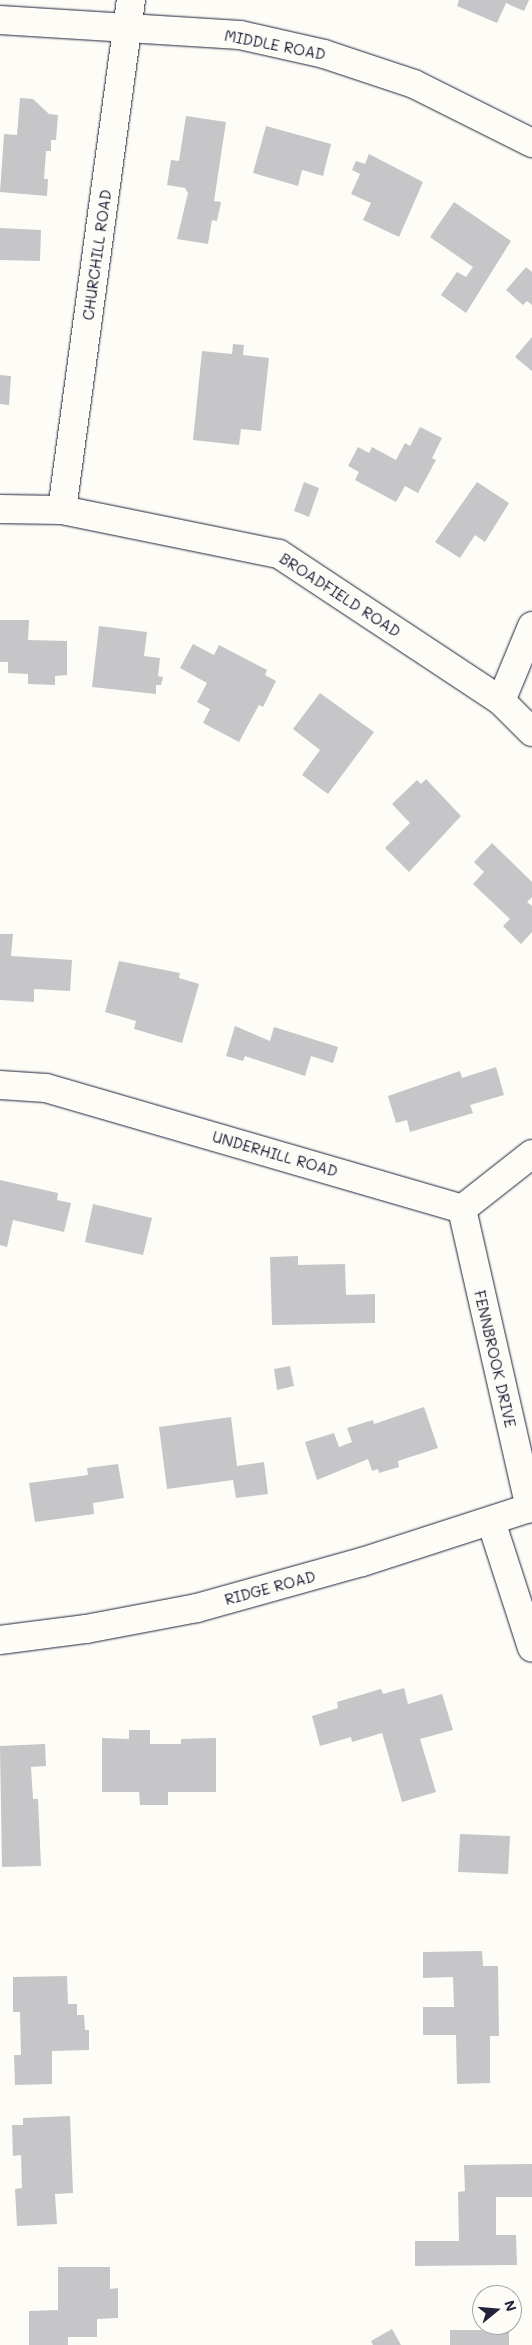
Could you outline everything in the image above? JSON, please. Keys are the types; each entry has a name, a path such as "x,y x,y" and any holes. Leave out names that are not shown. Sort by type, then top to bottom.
{"street":[{"name":"CHURCHILL ROAD","path":"62,510 131,0"},
{"name":"MIDDLE ROAD","path":"0,20 240,35 324,54 414,84 532,143"},
{"name":"BROADFIELD ROAD","path":"0,509 62,510 279,554 500,700 532,732"},
{"path":"500,700 532,626"},
{"name":"UNDERHILL ROAD","path":"0,1086 46,1088 462,1209"},
{"path":"462,1209 532,1154"},
{"name":"FENNBROOK DRIVE","path":"462,1209 531,1507"},
{"name":"RIDGE ROAD","path":"0,1640 86,1629 197,1608 362,1562 531,1507"},
{"path":"491,1520 532,1648"}],"building":[{"path":"459,0 529,0 524,11 506,3 497,23 457,6"},
{"path":"20,98 33,99 49,114 58,115 56,140 51,140 51,151 46,151 44,179 48,179 47,196 0,192 4,134 17,135"},
{"path":"186,116 226,122 214,201 221,202 217,221 212,220 208,244 177,239 188,193 185,188 167,185 171,160 179,161"},
{"path":"266,126 331,144 323,176 302,170 298,186 253,173"},
{"path":"369,154 423,182 399,237 363,220 371,203 351,194 360,174 352,170 356,161 365,164"},
{"path":"454,202 511,241 466,313 441,295 457,272 466,277 473,267 430,237"},
{"path":"0,228 41,230 40,261 0,260"},
{"path":"526,267 532,272 532,305 527,301 523,305 506,290"},
{"path":"532,337 532,371 515,357"},
{"path":"233,344 244,345 243,355 269,358 261,431 241,429 239,445 193,440 202,351 232,354"},
{"path":"0,375 11,376 9,405 0,404"},
{"path":"420,427 442,438 432,458 436,460 418,493 405,486 396,502 355,480 359,472 348,466 358,447 369,453 372,447 396,460 405,443 410,446"},
{"path":"304,482 319,488 309,517 294,511"},
{"path":"477,482 509,503 485,542 475,535 460,558 435,542"},
{"path":"0,620 29,620 28,640 67,641 67,675 55,676 55,685 28,684 28,674 8,673 8,662 0,662"},
{"path":"99,626 147,632 144,656 160,658 158,676 163,677 161,685 156,685 156,694 92,687"},
{"path":"193,644 214,655 219,645 267,670 265,675 276,681 263,707 259,705 239,742 203,723 210,709 197,702 207,683 180,668"},
{"path":"320,693 374,732 328,794 302,775 320,750 293,729"},
{"path":"426,779 461,816 409,872 385,848 410,823 392,804 417,780 421,784"},
{"path":"492,843 532,882 532,897 527,902 532,906 532,932 521,944 503,926 510,919 473,884 484,872 474,862"},
{"path":"0,934 13,934 11,956 72,960 70,991 34,989 34,1002 0,1000"},
{"path":"119,961 180,973 179,978 199,984 182,1043 134,1029 136,1021 105,1012"},
{"path":"235,1026 270,1041 274,1027 338,1047 333,1063 311,1056 305,1076 245,1056 243,1061 226,1056"},
{"path":"496,1067 504,1095 470,1105 473,1113 410,1132 407,1120 396,1123 388,1096 460,1071 462,1078"},
{"path":"0,1180 58,1193 57,1200 71,1203 64,1232 13,1220 7,1247 0,1245"},
{"path":"93,1204 152,1218 143,1255 85,1242"},
{"path":"298,1256 298,1265 345,1264 346,1295 375,1294 375,1323 272,1325 270,1257"},
{"path":"290,1366 294,1386 277,1390 274,1369"},
{"path":"424,1407 438,1448 398,1461 399,1467 379,1473 378,1469 372,1471 368,1459 317,1480 305,1442 334,1433 339,1447 352,1442 347,1428 373,1420 374,1424"},
{"path":"231,1417 237,1466 264,1462 268,1494 236,1498 233,1480 167,1489 159,1427"},
{"path":"118,1464 124,1498 93,1503 94,1514 35,1522 29,1483 88,1475 87,1468"},
{"path":"404,1688 408,1704 442,1694 453,1730 420,1739 436,1792 402,1802 382,1733 352,1742 351,1737 320,1746 312,1716 338,1708 337,1702 381,1689 383,1694"},
{"path":"129,1730 150,1730 150,1744 181,1744 181,1739 216,1738 216,1792 168,1792 168,1805 140,1805 139,1792 102,1792 102,1738 129,1739"},
{"path":"45,1744 46,1766 31,1767 33,1799 38,1799 41,1866 2,1867 0,1746"},
{"path":"460,1834 510,1836 508,1874 458,1872"},
{"path":"482,1951 483,1966 498,1966 499,2036 490,2036 490,2083 457,2084 456,2035 423,2035 423,2007 454,2007 453,1977 423,1978 423,1952"},
{"path":"67,1976 68,2004 77,2004 77,2015 84,2015 85,2030 89,2030 89,2050 52,2051 52,2084 15,2085 14,2055 21,2055 20,2012 13,2012 13,1977"},
{"path":"70,2116 73,2193 55,2194 57,2224 17,2226 15,2189 22,2188 21,2155 13,2156 12,2125 23,2125 23,2118"},
{"path":"532,2164 532,2197 496,2197 496,2235 516,2235 517,2265 415,2266 415,2241 459,2241 458,2192 465,2191 464,2165"},
{"path":"58,2267 110,2267 110,2289 118,2288 118,2318 97,2319 97,2337 68,2337 68,2345 29,2345 29,2311 58,2310"},
{"path":"392,2329 401,2345 373,2345 371,2341"},
{"path":"450,2330 472,2330 472,2335 509,2335 509,2345 450,2345"}]}
